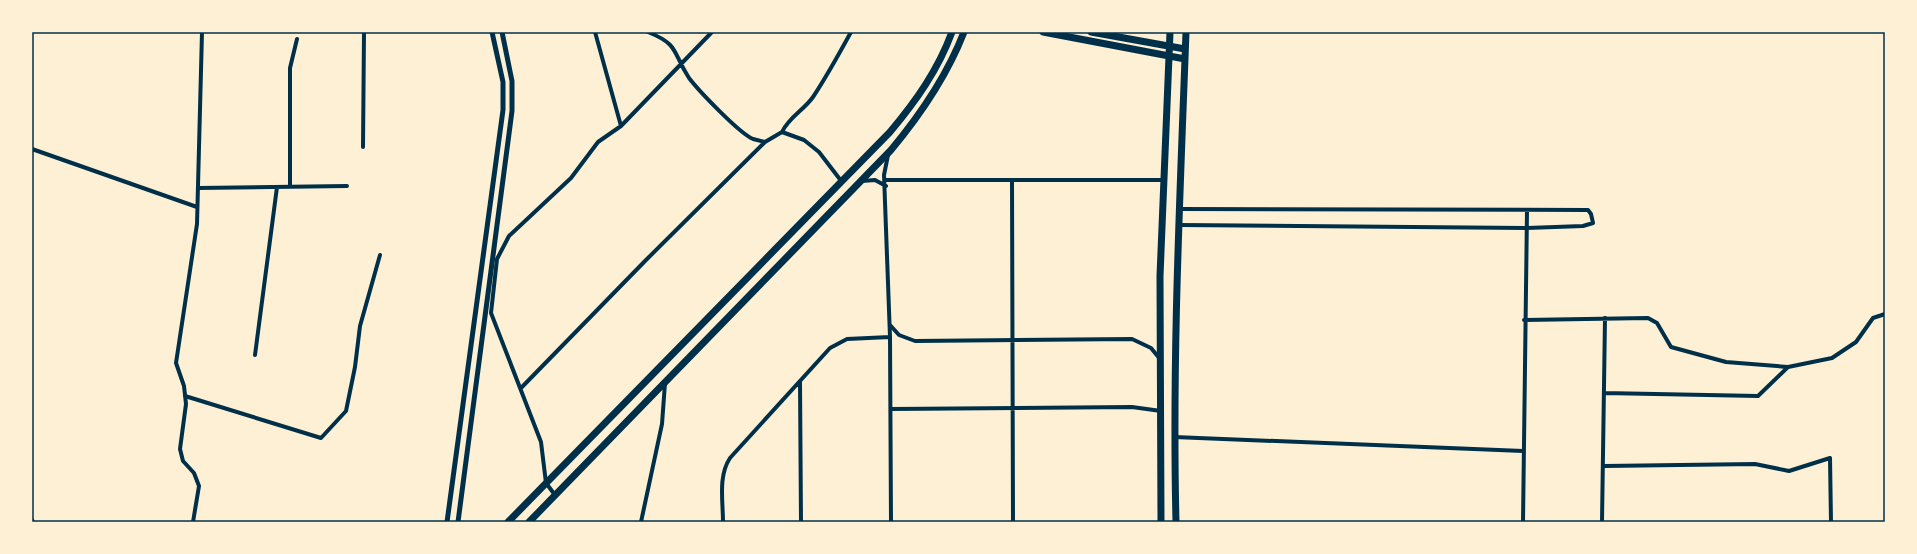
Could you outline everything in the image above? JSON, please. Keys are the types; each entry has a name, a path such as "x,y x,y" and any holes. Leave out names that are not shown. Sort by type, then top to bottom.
{"main road":[{"path":"508,522 890,132 921,92 942,58 952,32"},
{"path":"528,522 891,150 930,99 948,68 964,32"},
{"path":"1043,32 1185,59"},
{"path":"1091,32 1185,49"},
{"path":"1161,522 1160,276 1170,32"},
{"path":"1176,522 1174,437 1179,209 1186,32"},
{"path":"921,92 930,99"}],"street":[{"path":"193,522 199,486 194,473 183,461 180,449 186,404 176,363 196,232 202,32"},
{"path":"363,146 364,32"},
{"path":"447,522 502,110 503,82 492,32"},
{"path":"458,522 512,111 512,80 502,32"},
{"path":"595,32 621,126"},
{"path":"648,32 669,42 674,48 680,63 690,79 725,117 752,139 765,142"},
{"path":"555,495 546,483 541,442 491,313 497,259 509,236 571,178 598,142 621,126 680,63 712,32"},
{"path":"521,388 646,260 765,142 782,132 790,118 812,98 836,62 851,32"},
{"path":"290,187 290,68 297,39"},
{"path":"782,132 804,140 819,152 842,182"},
{"path":"32,149 197,207"},
{"path":"891,150 886,163 885,180 890,323 891,522"},
{"path":"862,181 875,180 886,186"},
{"path":"885,180 1164,180"},
{"path":"1012,181 1013,522"},
{"path":"198,188 347,186"},
{"path":"255,355 277,187"},
{"path":"1179,209 1588,210 1591,214 1593,223 1583,226 1526,228 1179,225"},
{"path":"1523,522 1524,320 1527,211"},
{"path":"185,396 321,438 346,411 355,367 360,326 380,255"},
{"path":"1524,320 1648,318 1657,323 1671,347 1726,362 1788,367 1832,358 1856,342 1874,318 1885,314"},
{"path":"1602,522 1605,318"},
{"path":"890,323 899,335 914,341 1132,339 1151,348 1160,360"},
{"path":"723,522 722,480 727,463 830,348 841,342 854,338 890,338"},
{"path":"1604,393 1758,396 1788,367"},
{"path":"641,522 662,424 665,382"},
{"path":"800,382 801,522"},
{"path":"891,409 1132,407 1161,411"},
{"path":"1174,437 1523,451"},
{"path":"1604,466 1755,464 1789,471 1830,458 1831,522"}]}
